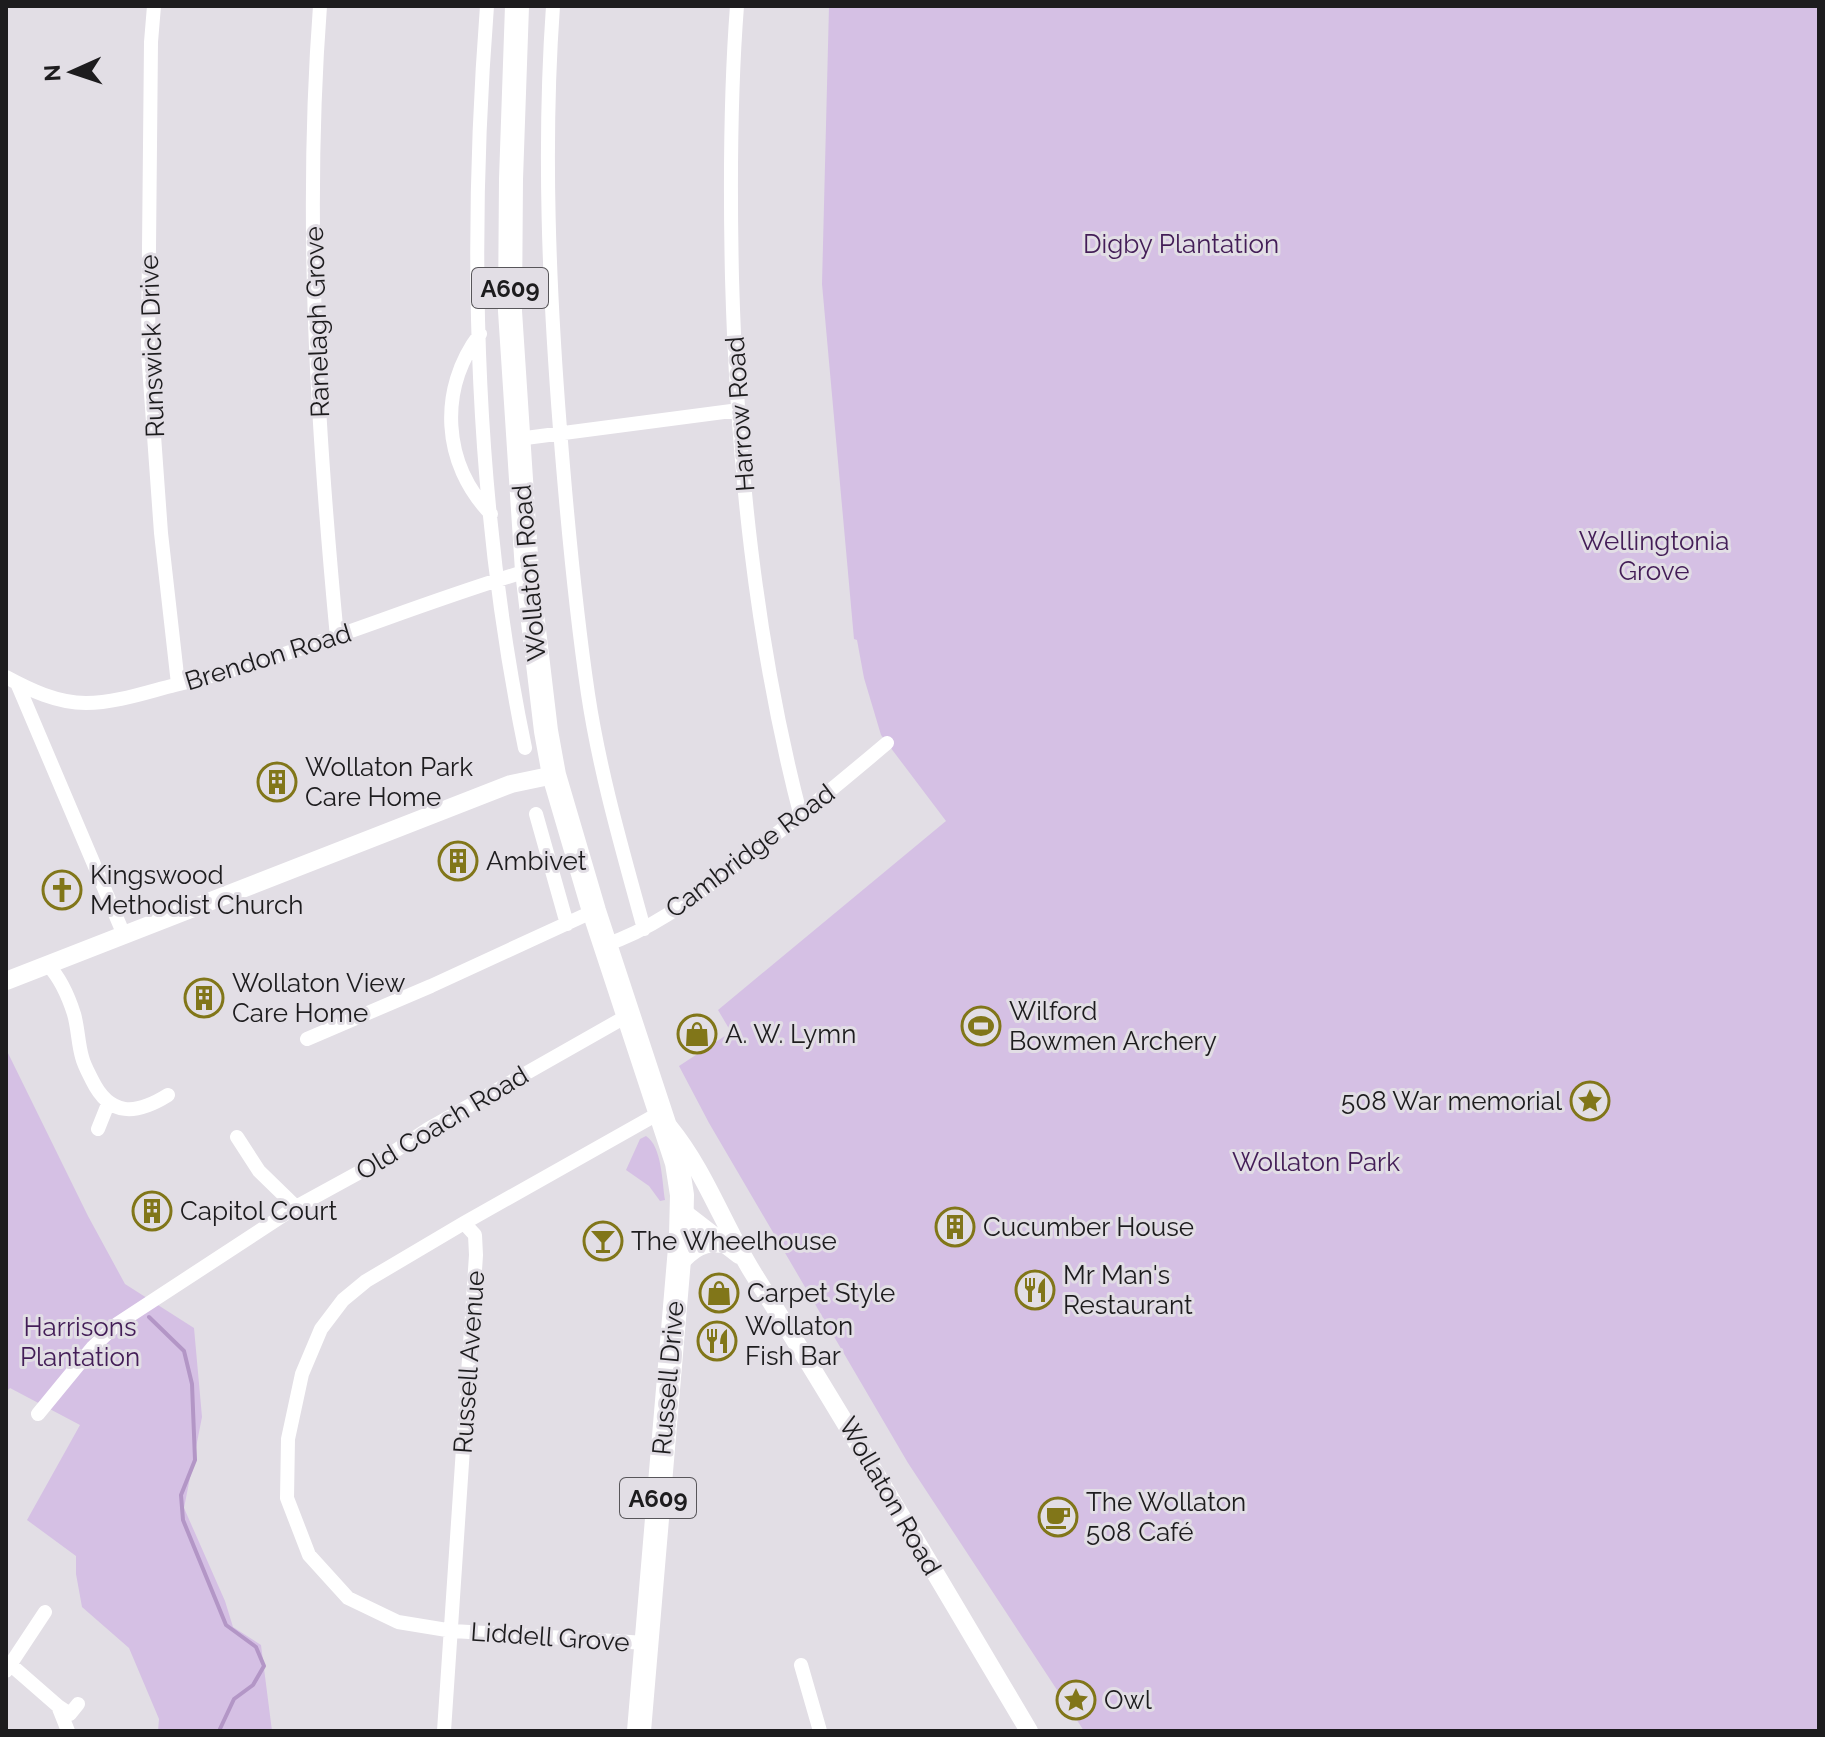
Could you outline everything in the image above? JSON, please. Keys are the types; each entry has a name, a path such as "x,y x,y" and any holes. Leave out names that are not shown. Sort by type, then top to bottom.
{"main road":[{"name":"Wollaton Road","path":"517,6 510,311 527,571 543,706 554,775 627,1016 677,1163 682,1208 678,1265"},
{"name":"Russell Drive","path":"639,1731 678,1265"}],"street":[{"name":"Runswick Drive","path":"154,6 148,352 161,533 178,684"},
{"name":"Ranelagh Grove","path":"320,6 315,73 313,312 322,478 337,637"},
{"name":"Wollaton Road","path":"487,6 480,176 480,334 498,579 512,687 525,748"},
{"name":"Wollaton Road","path":"553,6 548,75 550,247 560,432 571,555 588,695 609,797 644,929"},
{"name":"Harrow Road","path":"737,6 730,198 735,372 751,548 764,648 780,738 801,817"},
{"path":"480,334 466,353 457,375 451,398 450,422 460,468 475,496 491,514"},
{"path":"518,439 739,410"},
{"name":"Brendon Road","path":"12,680 42,694 86,703 113,699 218,676 527,571"},
{"path":"12,680 124,935"},
{"name":"Cambridge Road","path":"605,945 666,917 801,817 887,743"},
{"path":"6,981 499,789 554,775"},
{"path":"536,814 567,924"},
{"path":"307,1039 594,911"},
{"path":"48,965 58,975 70,1003 82,1060 108,1104 136,1109 153,1105 168,1095"},
{"name":"Old Coach Road","path":"38,1414 93,1347 117,1324 296,1207 627,1016"},
{"path":"98,1129 108,1104"},
{"name":"Wollaton Road","path":"663,1116 686,1147 747,1263 832,1398 1029,1731"},
{"path":"464,1223 663,1116"},
{"path":"237,1137 259,1171 296,1207"},
{"path":"246,1151 256,1137"},
{"path":"682,1208 690,1197 714,1197"},
{"name":"Wollaton Road","path":"682,1208 747,1263"},
{"name":"Russell Avenue","path":"444,1731 476,1255 475,1235 464,1223"},
{"name":"Liddell Grove","path":"464,1223 366,1281 343,1300 321,1329 302,1374 288,1439 287,1498 309,1555 348,1598 398,1622 453,1631 646,1643"},
{"path":"678,1265 701,1245 712,1242 727,1245"},
{"path":"25,1614 42,1618 8,1668 70,1714 78,1704"},
{"path":"801,1665 820,1731"},
{"path":"58,1706 68,1731"}],"green space":[{"name":"Wollaton Park","path":"829,6 1819,6 1819,1731 1084,1731 908,1463 709,1123 679,1066 731,1032 718,1010 946,821 881,735 864,678 857,640 854,639 822,284"},
{"name":"Harrisons Plantation","path":"6,1049 125,1284 194,1328 202,1417 184,1508 225,1601 233,1627 261,1645 272,1731 158,1731 159,1719 129,1648 82,1607 76,1556 27,1520 80,1425 10,1388 6,1392"},
{"path":"646,1136 658,1156 665,1200 660,1201 649,1186 626,1170 640,1139"}],"waterway":[{"path":"149,1317 184,1351 192,1384 195,1460 181,1495 183,1520 226,1625 256,1647 264,1666 253,1685 234,1699 219,1731"}],"place":[{"name":"Wollaton Park Care Home","path":"277,782"},
{"name":"Ambivet","path":"458,861"},
{"name":"Kingswood Methodist Church","path":"62,890"},
{"name":"Wollaton View Care Home","path":"204,998"},
{"name":"Wilford Bowmen Archery","path":"981,1026"},
{"name":"A. W. Lymn","path":"697,1034"},
{"name":"508 War memorial","path":"1590,1101"},
{"name":"Capitol Court","path":"152,1211"},
{"name":"Cucumber House","path":"955,1227"},
{"name":"The Wheelhouse","path":"603,1241"},
{"name":"Mr Man's Restaurant","path":"1035,1290"},
{"name":"Carpet Style","path":"719,1293"},
{"name":"Wollaton Fish Bar","path":"717,1341"},
{"name":"The Wollaton 508 Café","path":"1058,1517"},
{"name":"Owl","path":"1076,1700"}],"park label":[{"name":"Digby Plantation","path":"1181,244"},
{"name":"Wellingtonia Grove","path":"1654,556"}]}
